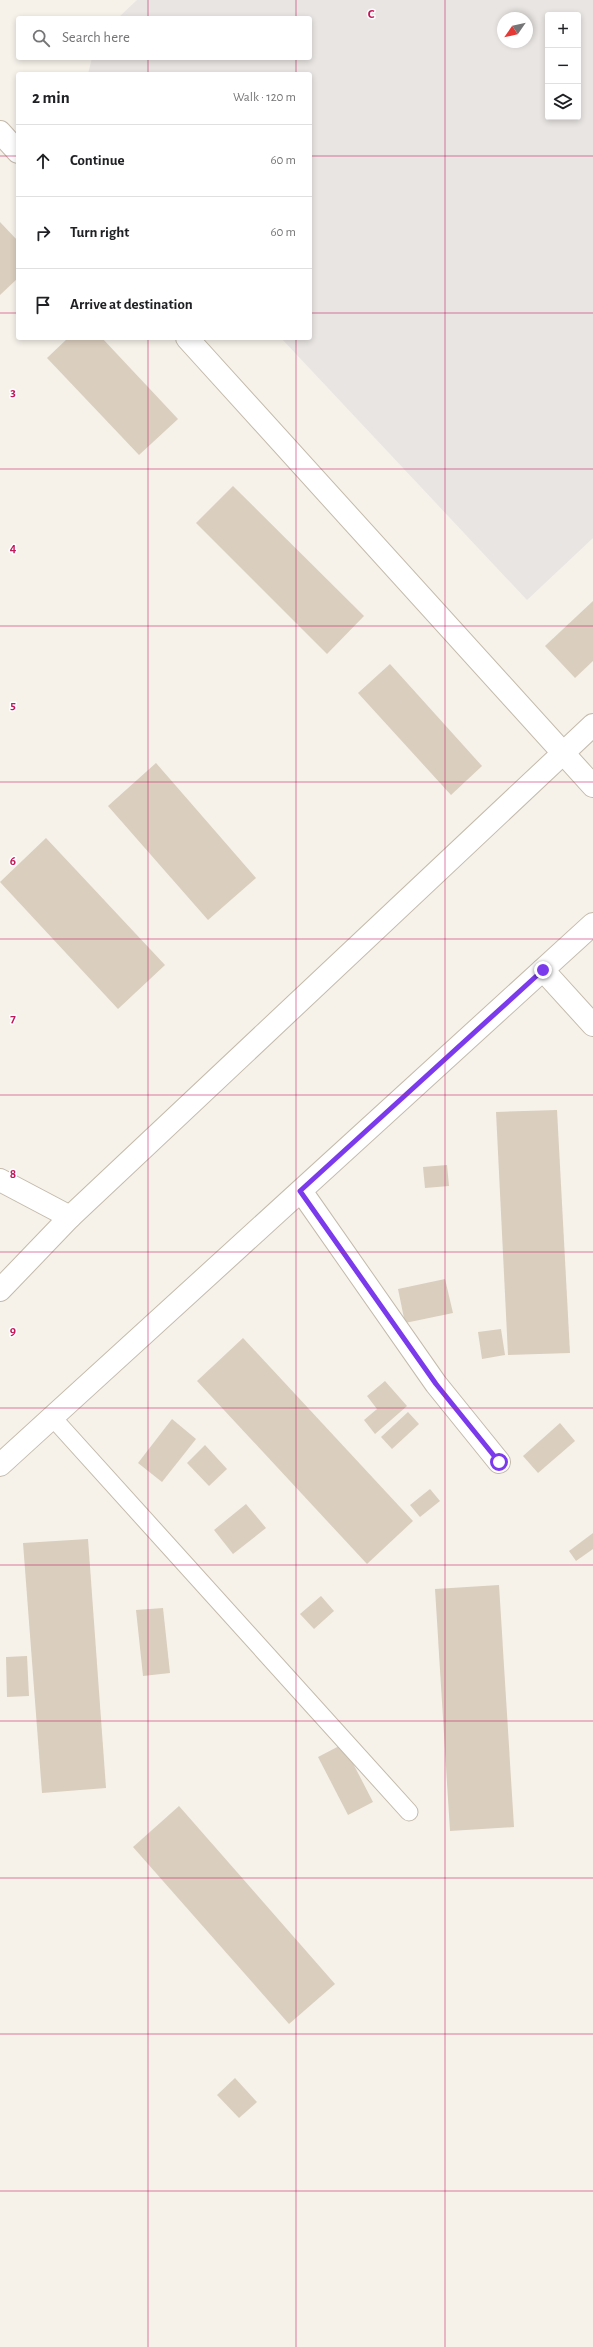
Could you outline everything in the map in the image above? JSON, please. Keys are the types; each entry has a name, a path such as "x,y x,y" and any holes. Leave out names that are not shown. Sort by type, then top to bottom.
{"street":[{"path":"0,132 16,150"},
{"path":"189,340 593,786"},
{"path":"0,1290 70,1217 593,725"},
{"path":"0,1465 593,924"},
{"path":"543,970 593,1025"},
{"path":"0,1180 70,1217"},
{"path":"300,1191 436,1384 499,1462"}],"lane":[{"path":"53,1418 410,1812"}],"shaded area":[{"path":"137,0 593,0 593,538 527,600 283,340 312,340 312,72 88,72 92,60 312,60 312,16 120,16"}],"building":[{"path":"0,222 16,239 16,280 0,295"},
{"path":"66,340 104,340 178,419 139,455 47,358"},
{"path":"233,486 364,616 327,654 196,523"},
{"path":"593,601 593,661 575,678 545,646"},
{"path":"390,664 482,766 451,795 358,693"},
{"path":"156,763 256,878 208,920 108,806"},
{"path":"46,838 165,965 118,1009 0,882"},
{"path":"557,1110 570,1353 508,1355 496,1112"},
{"path":"447,1165 449,1186 425,1188 423,1167"},
{"path":"445,1279 453,1313 405,1323 398,1289"},
{"path":"501,1329 505,1355 482,1359 478,1332"},
{"path":"243,1338 413,1521 367,1564 197,1381"},
{"path":"385,1381 407,1406 375,1434 364,1420 377,1409 367,1396"},
{"path":"408,1412 419,1424 392,1449 381,1437"},
{"path":"172,1419 196,1439 162,1482 138,1463"},
{"path":"560,1423 575,1441 538,1473 523,1456"},
{"path":"205,1445 227,1469 209,1486 187,1463"},
{"path":"430,1489 440,1501 420,1517 410,1505"},
{"path":"246,1504 266,1528 233,1554 214,1530"},
{"path":"593,1533 593,1549 576,1561 569,1551"},
{"path":"88,1539 106,1788 42,1793 23,1543"},
{"path":"499,1585 514,1827 450,1831 435,1589"},
{"path":"321,1596 334,1611 314,1629 300,1614"},
{"path":"163,1608 170,1673 143,1676 136,1610"},
{"path":"27,1656 29,1696 7,1697 6,1657"},
{"path":"343,1744 373,1802 348,1815 318,1757"},
{"path":"179,1806 335,1984 289,2024 133,1847"},
{"path":"235,2078 257,2102 239,2118 217,2095"}],"route":[{"path":"499,1462 436,1384 300,1191 543,970"}]}
